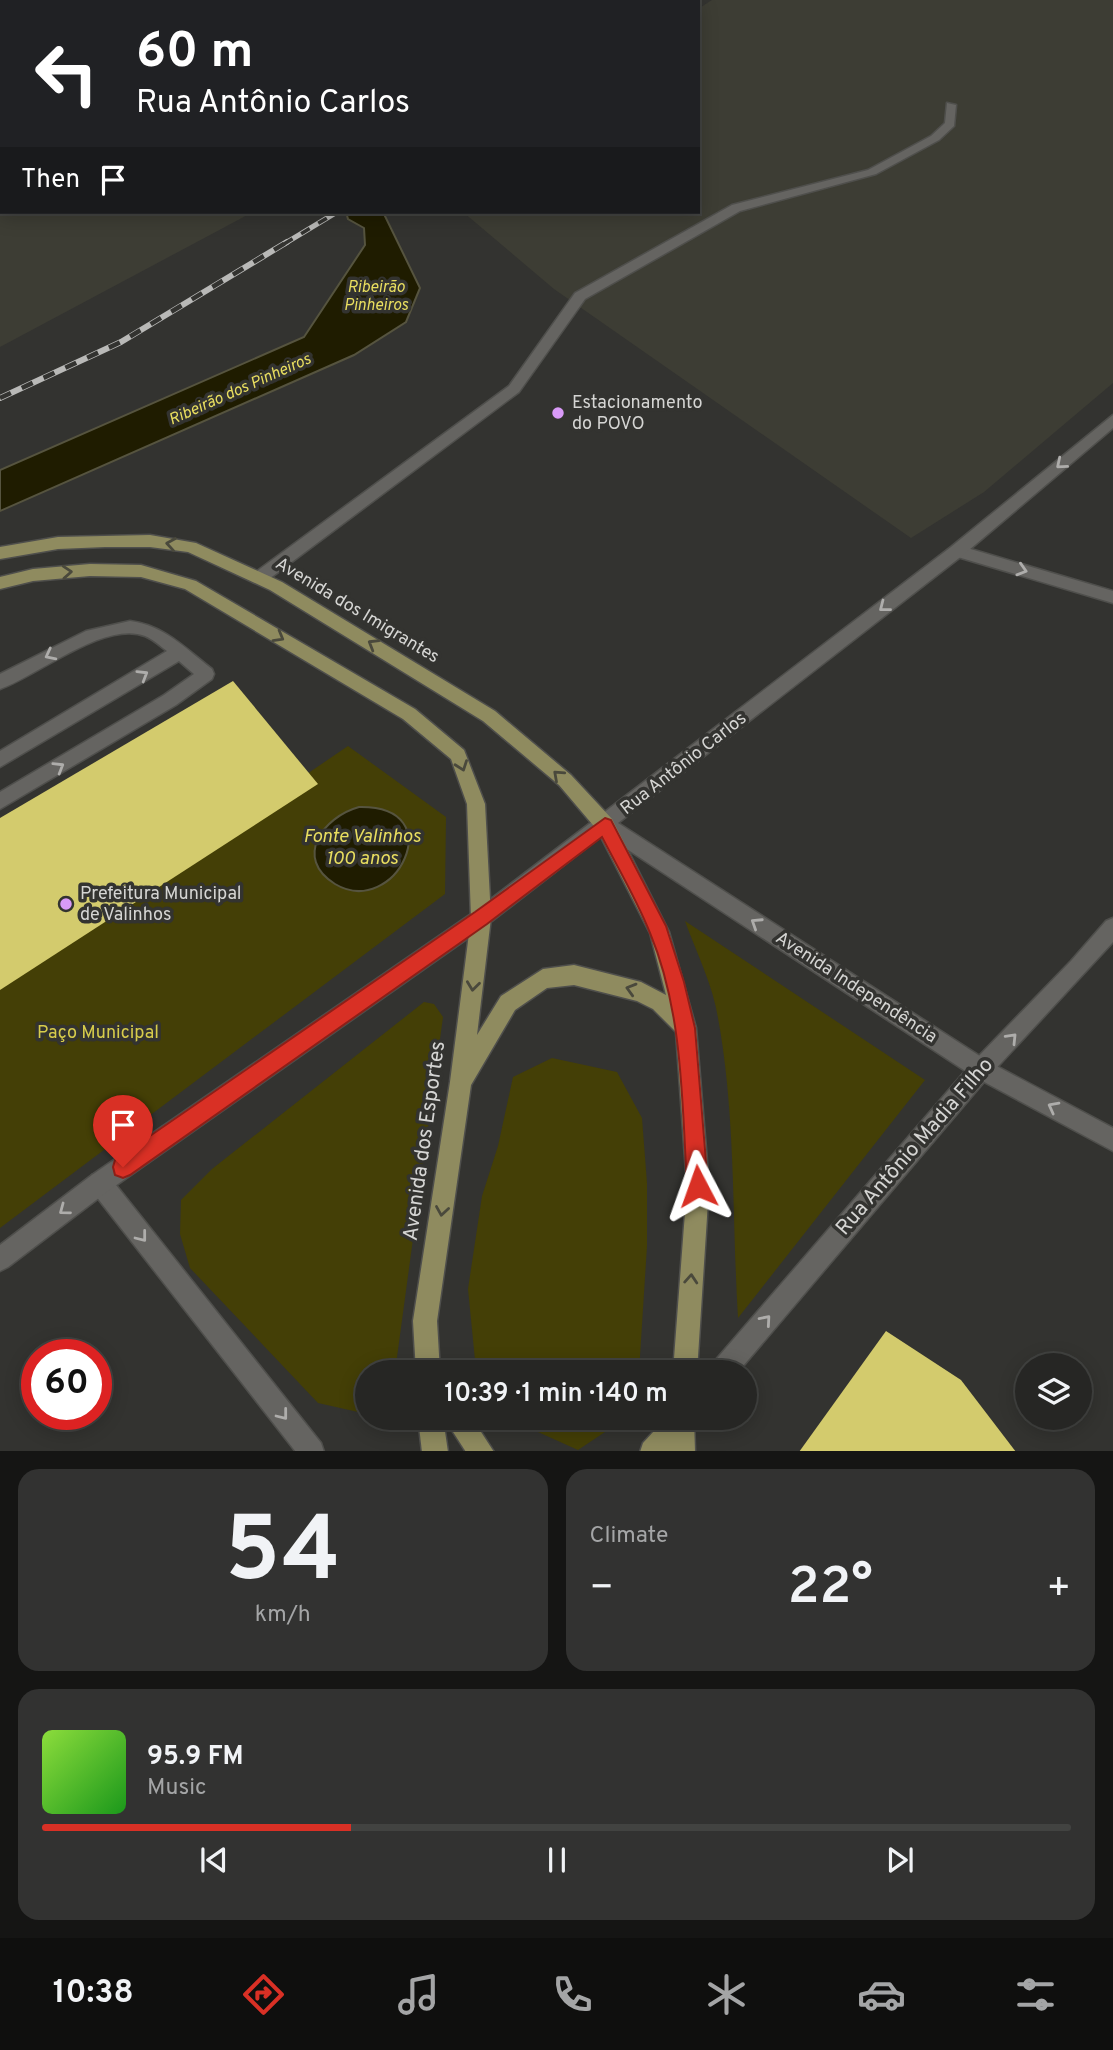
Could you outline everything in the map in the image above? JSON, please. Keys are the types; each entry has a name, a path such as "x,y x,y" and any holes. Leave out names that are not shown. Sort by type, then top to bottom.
{"main road":[{"path":"259,578 514,389 580,296 736,208 872,172 935,138 950,124 951,105"},
{"name":"Rua Antônio Carlos","path":"0,1259 100,1183 481,918 605,825 957,551 1113,420"},
{"name":"Avenida dos Imigrantes","path":"0,552 58,543 150,541 191,547 276,586 390,653 489,716 565,780 605,825"},
{"path":"957,551 1113,597"},
{"path":"0,583 33,575 90,570 141,571 190,585 409,714 458,755 476,804 481,918"},
{"path":"0,682 89,637 118,629 145,629 206,674 170,700 0,802"},
{"path":"0,760 178,653"},
{"path":"605,825 659,932 686,1028 698,1186 686,1360"},
{"name":"Avenida Independência","path":"605,825 981,1069 1113,1140"},
{"name":"Avenida dos Esportes","path":"427,1360 425,1321 461,1082 481,918"},
{"name":"Rua Antônio Madia Filho","path":"732,1360 981,1069 1078,968 1113,927"},
{"path":"461,1082 508,1003 543,979 574,975 641,992 660,1002 686,1028"},
{"path":"100,1183 312,1451"},
{"path":"432,1430 435,1451"},
{"path":"466,1430 482,1451"},
{"path":"652,1451 671,1430"},
{"path":"682,1430 682,1451"}],"shaded area":[{"path":"712,0 1113,0 1113,383 984,492 911,538 554,289 465,214 700,214 700,8"},
{"path":"0,214 249,214 0,347"}],"green space":[{"name":"Paço Municipal","path":"348,746 446,817 445,894 0,1228 0,983"},
{"path":"685,921 925,1080 738,1318 731,1130 724,1055 712,993"},
{"path":"424,1002 434,1004 443,1017 397,1360 355,1360 355,1411 318,1403 190,1268 180,1234 181,1200 212,1169"},
{"path":"552,1058 617,1072 642,1118 647,1183 647,1246 640,1360 475,1360 468,1289 482,1196 498,1146 513,1077"},
{"path":"534,1430 608,1430 578,1450"}],"water":[{"name":"Ribeirão Pinheiros","path":"347,214 384,214 420,288 406,322 354,355 0,511 0,470 304,337 365,245 364,228 348,219"},
{"name":"Fonte Valinhos 100 anos","path":"359,807 387,811 403,823 409,840 405,858 394,875 377,887 357,891 335,884 322,874 316,862 315,851 318,840 334,820"}],"building":[{"name":"Prefeitura Municipal de Valinhos","path":"233,681 318,784 0,990 0,818"},
{"path":"886,1331 961,1380 1015,1451 800,1451"}],"railway":[{"path":"284,244 334,214"},
{"path":"0,398 121,342 287,242"}],"place":[{"name":"Estacionamento do POVO","path":"558,413"},
{"name":"Prefeitura Municipal de Valinhos","path":"66,904"}],"route":[{"path":"123,1167 481,918 536,874 605,825 659,932 686,1028 698,1186"}],"water label":[{"name":"Ribeirão dos Pinheiros","path":"240,390"}]}
